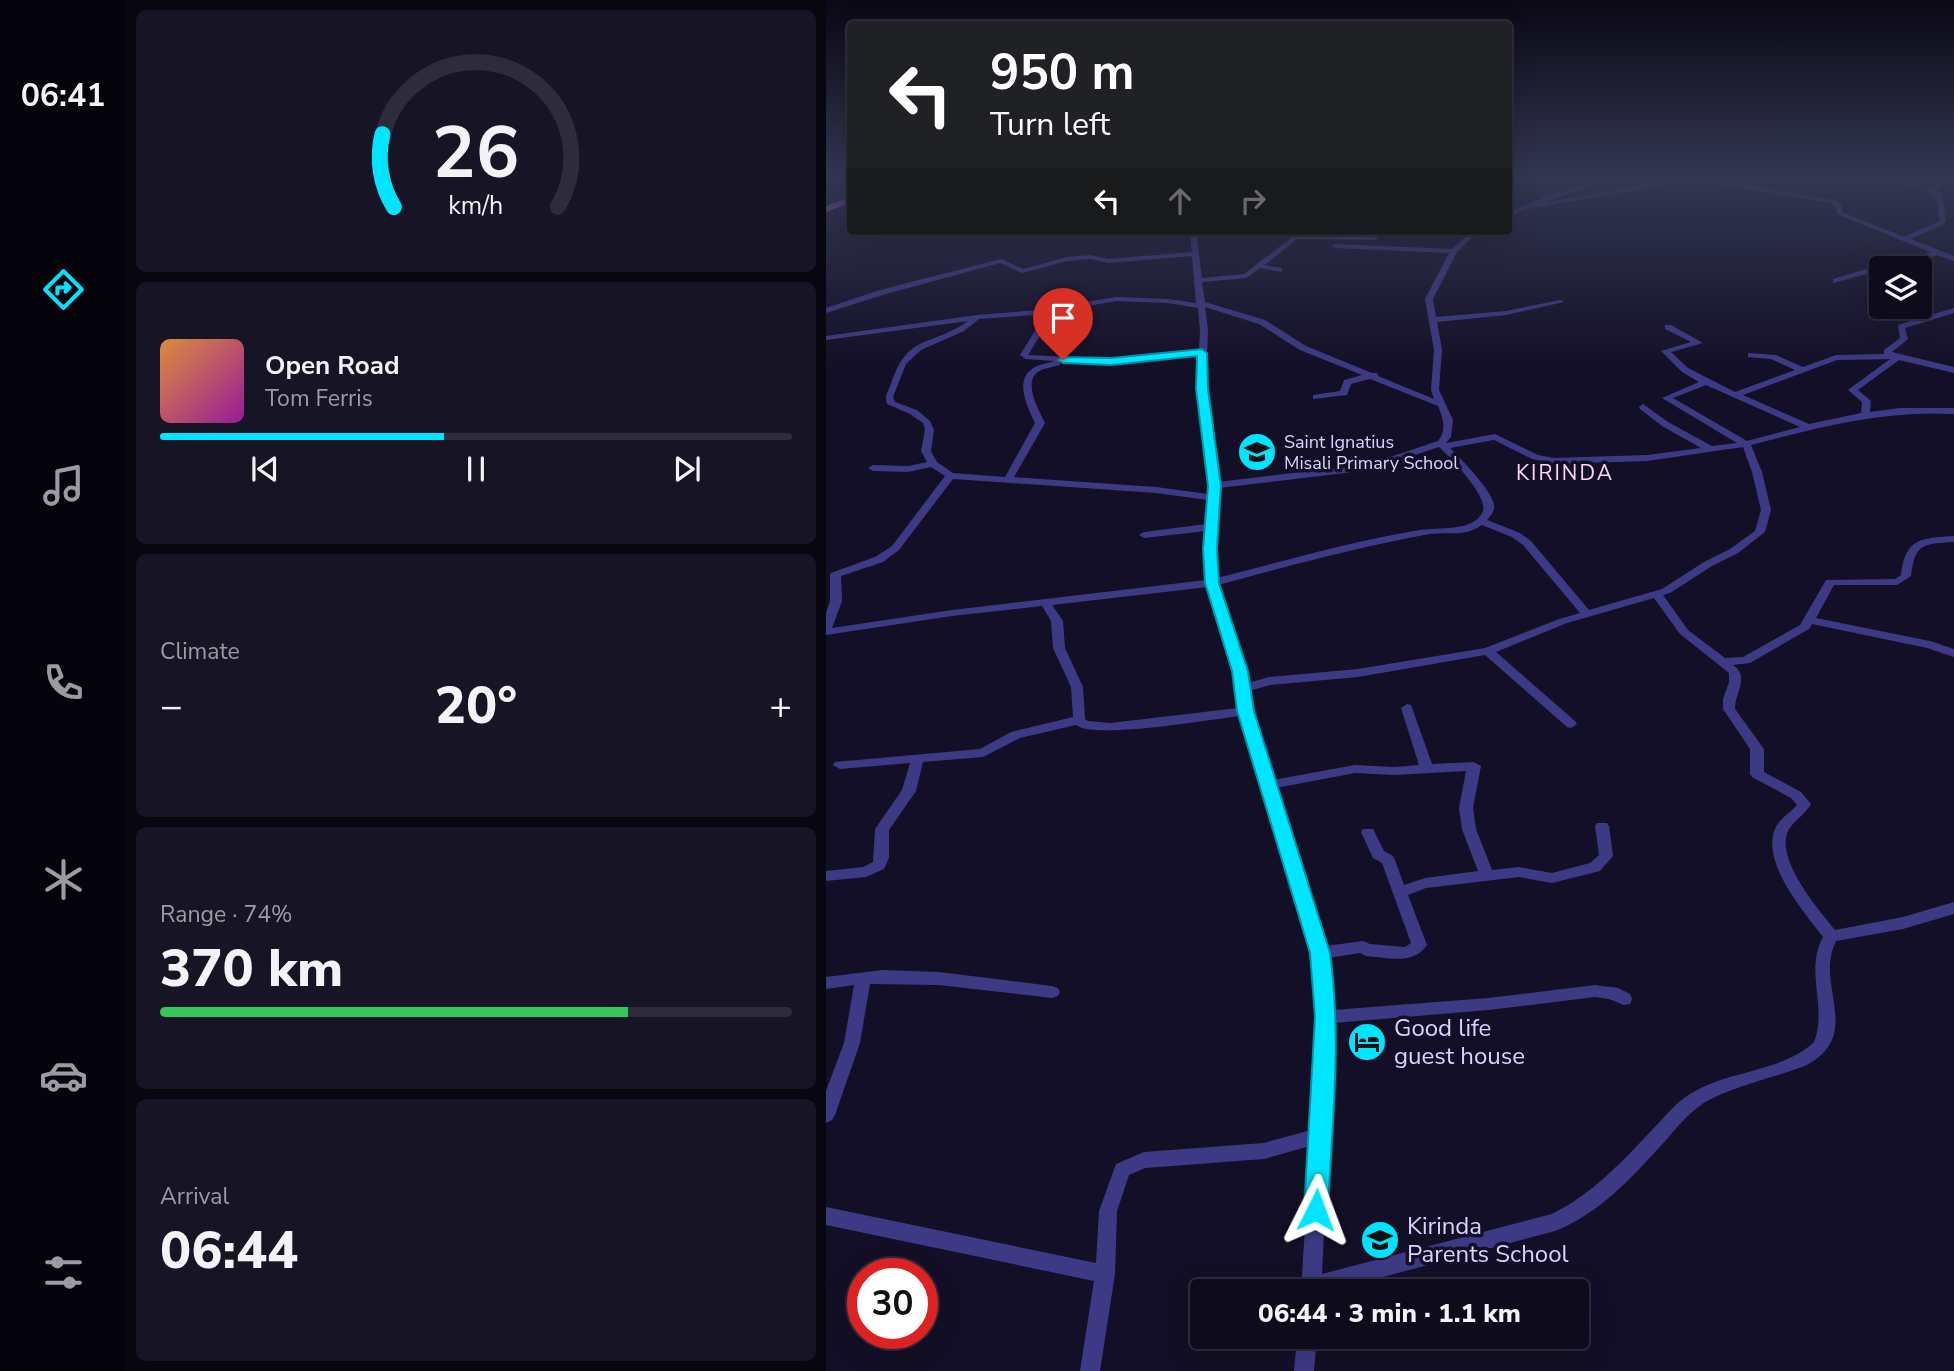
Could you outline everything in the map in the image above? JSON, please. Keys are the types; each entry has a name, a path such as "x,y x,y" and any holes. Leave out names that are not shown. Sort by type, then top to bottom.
{"street":[{"path":"1193,241 1204,330 1202,389 1213,492 1212,583 1240,671 1245,711 1320,953 1326,1017 1312,1279"},
{"path":"1268,264 1268,257 1290,241"},
{"path":"1370,247 1374,241"},
{"path":"1442,444 1446,437 1448,421 1435,390 1437,351 1429,299 1454,251 1465,241"},
{"path":"1909,241 1954,259"},
{"path":"1335,246 1353,251 1370,247 1454,251"},
{"path":"1836,281 1882,267 1901,256 1912,262 1934,253"},
{"path":"826,311 883,292 1001,261 1022,271 1091,257 1108,261 1195,254"},
{"path":"1199,280 1241,278 1268,264"},
{"path":"1268,264 1279,270"},
{"path":"826,338 977,317 1038,312 1116,299 1200,304 1262,322 1303,348 1442,405"},
{"path":"1433,320 1506,313 1560,302"},
{"path":"1895,356 1888,348 1904,339 1901,327 1954,310"},
{"path":"1038,312 1042,326 1024,356 1111,362 1202,353"},
{"path":"977,317 960,330 910,354 897,372 895,389 889,397 891,404 914,412 928,424 930,429 926,451 933,464 951,476 1213,492 1370,467 1442,444 1495,437 1535,457 1554,461 1647,458 1746,444 1806,426 1865,414 1954,411"},
{"path":"1668,327 1699,343 1668,349 1667,354 1685,370 1806,426"},
{"path":"1751,355 1772,357 1804,371"},
{"path":"1865,414 1867,401 1852,390 1895,356"},
{"path":"1737,394 1836,358 1895,356 1954,370"},
{"path":"1008,480 1040,423 1027,399 1033,372 1063,360"},
{"path":"1317,397 1344,393 1347,382 1374,375"},
{"path":"1242,689 1269,681 1358,673 1488,651 1586,613 1657,595 1734,551 1760,532 1766,510 1757,472 1746,444 1666,398 1706,382"},
{"path":"1643,407 1665,424 1712,450"},
{"path":"951,476 937,489 909,532 887,555 835,575 836,601 826,631 1212,583 1373,541 1438,530 1468,530 1481,521 1488,512 1489,503 1485,494 1442,444"},
{"path":"873,468 908,469 933,464"},
{"path":"1481,521 1516,535 1527,543 1586,613"},
{"path":"1144,535 1211,527"},
{"path":"1731,665 1776,645 1805,627 1830,582 1897,582 1906,576 1910,553 1920,545 1954,539"},
{"path":"1657,595 1684,632 1731,665 1737,680 1728,703 1757,749 1757,774 1796,795 1804,804 1781,832 1780,849 1787,872 1831,936"},
{"path":"1045,602 1057,621 1059,648 1077,687 1079,720 1084,725 1110,727 1245,711"},
{"path":"1809,620 1930,645 1954,653"},
{"path":"1488,651 1571,724"},
{"path":"1240,671 1269,681"},
{"path":"1407,708 1427,768"},
{"path":"840,765 983,753 1016,735 1079,720"},
{"path":"826,876 866,872 879,865 882,829 909,791 916,760"},
{"path":"1269,785 1355,769 1465,765 1475,768 1466,808 1469,829 1487,876"},
{"path":"1401,892 1425,883 1519,872 1547,879 1595,867 1606,856 1602,826"},
{"path":"1320,953 1363,947 1366,950 1408,953 1419,945 1388,860 1378,854 1368,832"},
{"path":"1831,936 1903,923 1954,908"},
{"path":"1347,1279 1555,1222 1581,1211 1603,1194 1696,1098 1717,1087 1806,1058 1820,1048 1827,1030 1823,951 1831,936"},
{"path":"826,984 887,976 921,977 1052,992"},
{"path":"826,1115 852,1043 863,980"},
{"path":"1326,1017 1488,1004 1595,990 1624,999"},
{"path":"1090,1371 1105,1274 1108,1211 1122,1170 1144,1160 1264,1152 1321,1135"},
{"path":"826,1216 898,1228 1033,1261 1105,1274"},
{"path":"1304,1371 1306,1349"}],"building":[{"name":"Good life guest house","path":"1377,1033 1380,1046 1356,1051 1353,1038"}],"place":[{"name":"Saint Ignatius Misali Primary School","path":"1257,452"},
{"name":"Good life guest house","path":"1367,1042"},
{"name":"Kirinda Parents School","path":"1380,1240"}],"district":[{"name":"KIRINDA","path":"1565,473"}],"route":[{"path":"1063,360 1111,362 1202,353 1202,389 1214,486 1210,549 1212,583 1240,671 1245,711 1320,953 1324,983 1326,1017 1316,1210"}]}
